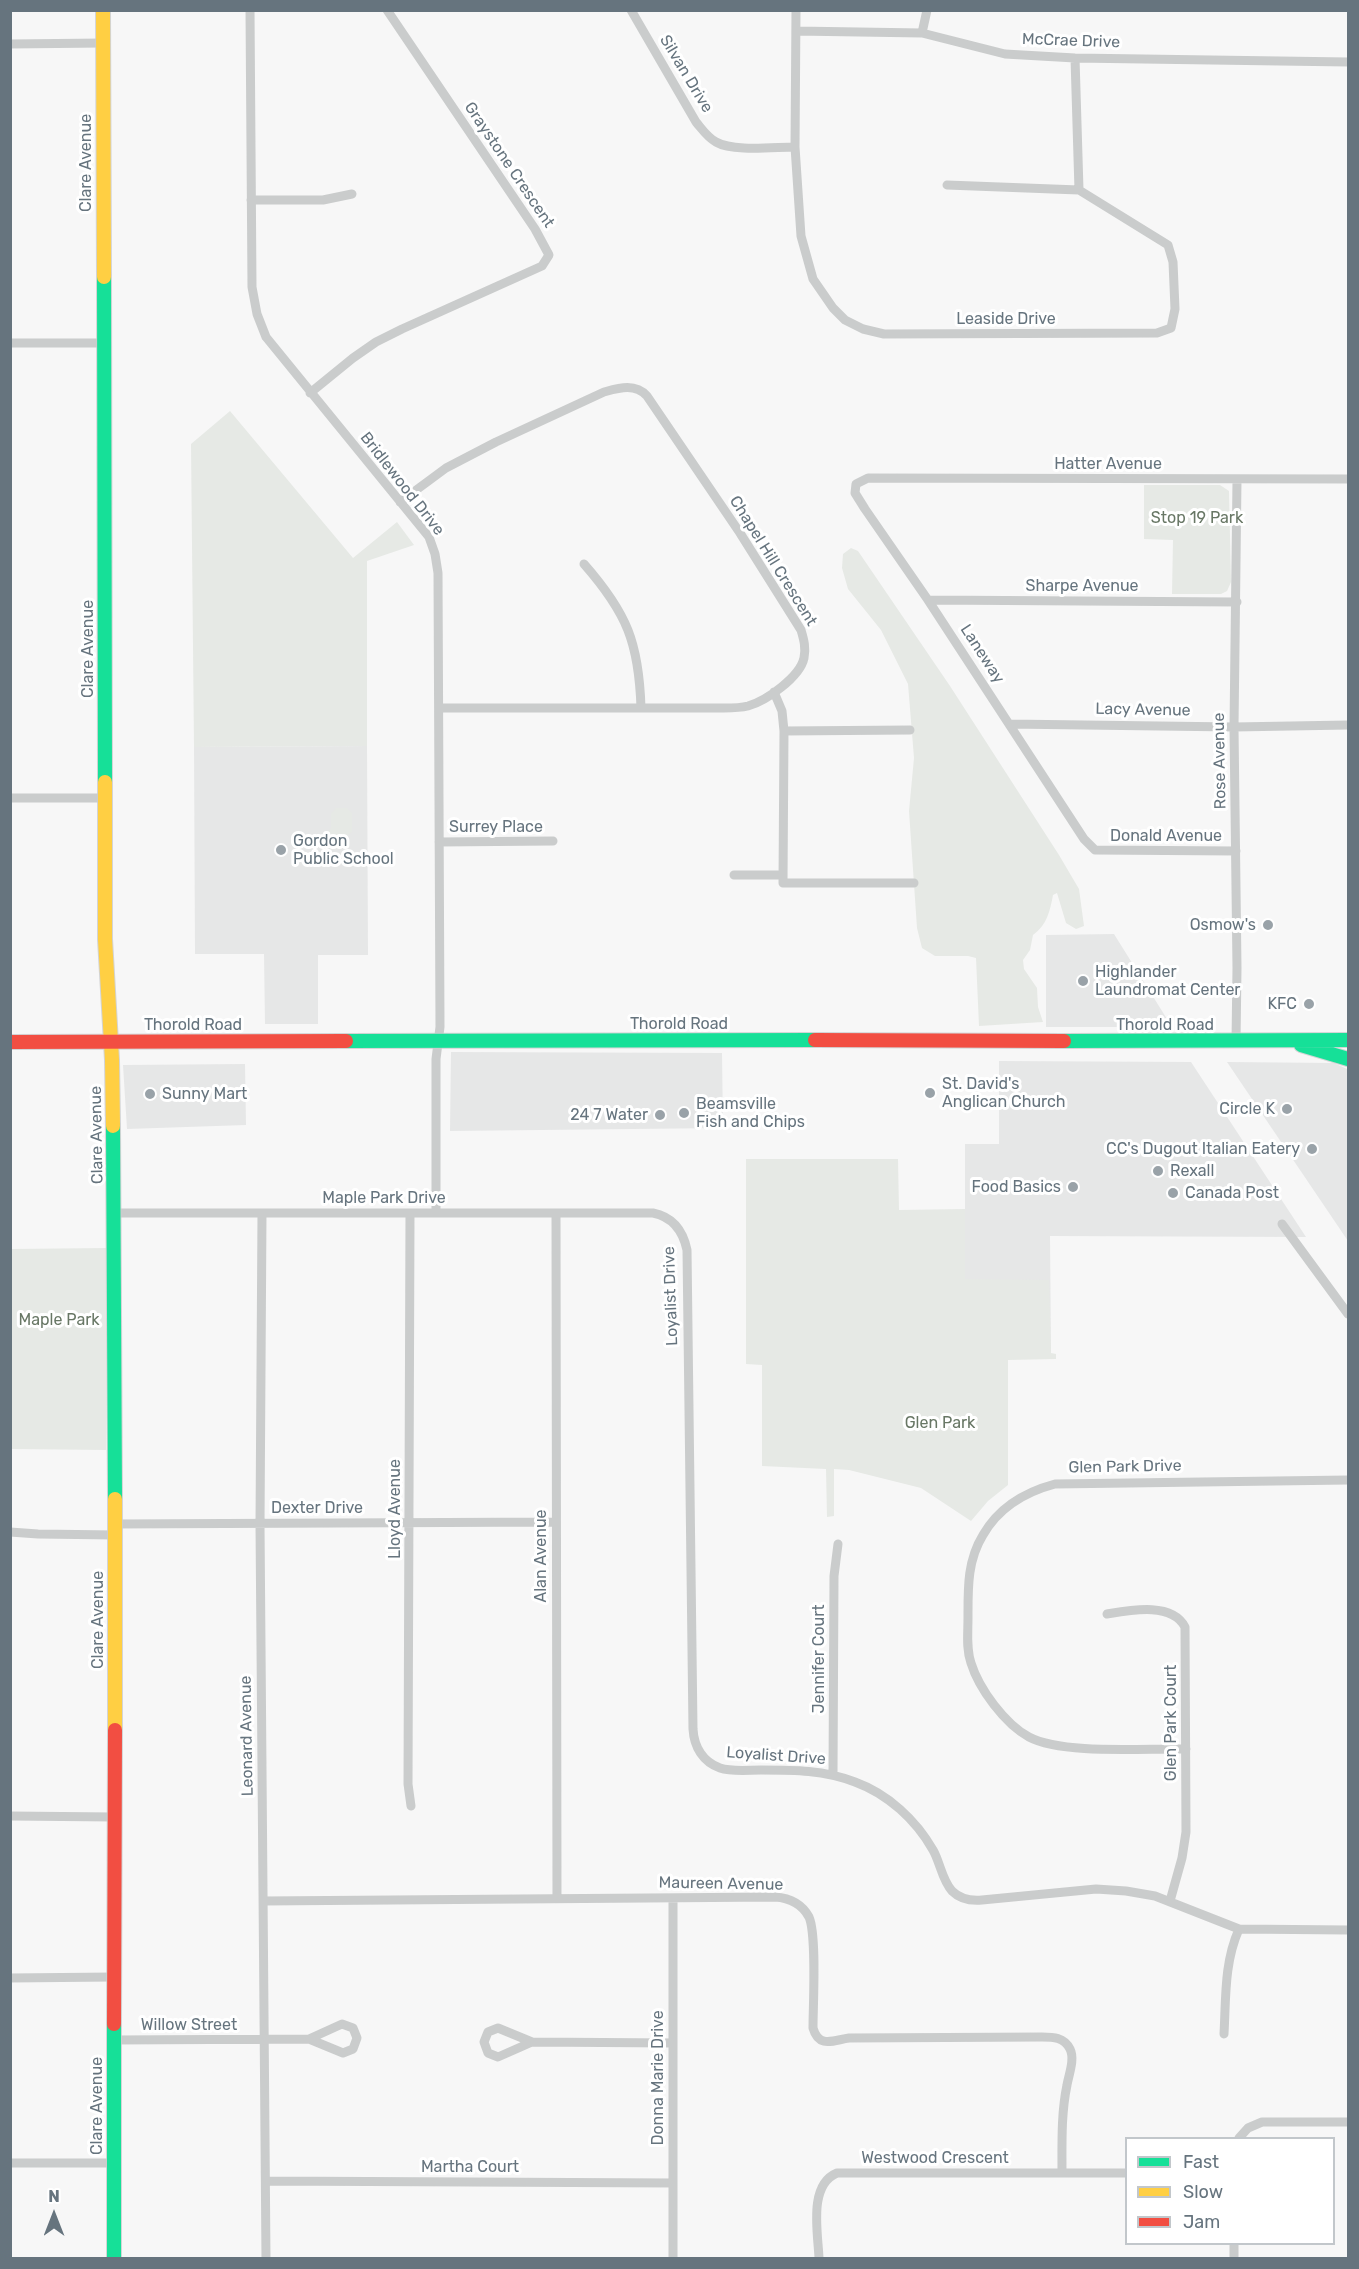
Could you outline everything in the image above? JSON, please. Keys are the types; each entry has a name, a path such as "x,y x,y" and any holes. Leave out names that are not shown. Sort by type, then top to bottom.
{"street":[{"name":"Clare Avenue","path":"103,10 105,939 111,1041 115,1213 114,2259"},
{"name":"Bridlewood Drive","path":"250,10 252,286 257,314 266,336 429,537 437,564 440,708 440,1027 438,1041"},
{"name":"Graystone Crescent","path":"310,393 352,358 376,342 402,328 542,266 549,255 535,229 387,10"},
{"name":"Silvan Drive","path":"631,10 696,122 709,138 718,144 734,147 795,147"},
{"name":"Leaside Drive","path":"796,10 795,147 801,236 813,279 833,308 845,320 863,329 884,334 1157,333 1171,327 1175,309 1173,262 1168,245 1078,190"},
{"path":"922,33 927,10"},
{"name":"McCrae Drive","path":"795,31 922,33 1005,54 1075,58 1348,62"},
{"path":"10,44 103,43"},
{"path":"947,185 1078,190 1075,58"},
{"path":"251,200 323,200 352,194"},
{"path":"10,343 103,343"},
{"name":"Chapel Hill Crescent","path":"400,502 446,468 496,442 604,392 623,387 638,390 647,396 740,533 801,630 806,645 804,660 797,672 774,692 748,706 737,708 440,708"},
{"name":"Hatter Avenue","path":"868,478 1348,479"},
{"name":"Laneway","path":"868,478 856,484 855,492 1084,839 1095,850"},
{"name":"Rose Avenue","path":"1236,480 1234,727 1236,1041"},
{"path":"585,564 611,596 627,627 637,659 641,708"},
{"name":"Sharpe Avenue","path":"928,600 1236,602"},
{"path":"774,692 782,711 784,731 783,883 914,883"},
{"name":"Lacy Avenue","path":"1009,724 1234,727 1348,725"},
{"path":"784,731 910,730"},
{"path":"10,798 104,798"},
{"name":"Surrey Place","path":"439,842 553,841"},
{"name":"Donald Avenue","path":"1095,850 1236,851"},
{"path":"734,875 783,875"},
{"name":"Thorold Road","path":"10,1042 1348,1040"},
{"path":"436,1213 435,1092 438,1041"},
{"path":"1287,1041 1348,1059"},
{"name":"Maple Park Drive","path":"115,1213 653,1214"},
{"name":"Leonard Avenue","path":"262,1213 260,1524 266,2259"},
{"name":"Lloyd Avenue","path":"410,1213 408,1784 411,1806"},
{"name":"Alan Avenue","path":"556,1213 557,1898"},
{"name":"Loyalist Drive","path":"653,1214 665,1216 676,1225 683,1236 687,1250 693,1722 695,1743 706,1760 724,1769 796,1770 833,1775 858,1783 880,1794 901,1810 919,1829 933,1850 949,1886 962,1898 982,1900 1096,1889 1140,1892 1170,1901 1239,1929 1348,1930"},
{"path":"1282,1224 1348,1314"},
{"name":"Glen Park Drive","path":"1186,1749 1056,1747 1028,1737 1005,1718 977,1679 968,1649 968,1581 975,1550 983,1534 994,1520 1022,1497 1055,1484 1348,1480"},
{"name":"Dexter Drive","path":"10,1532 38,1534 260,1524 556,1522"},
{"name":"Jennifer Court","path":"833,1775 834,1576 838,1544"},
{"name":"Glen Park Court","path":"1107,1614 1139,1610 1164,1612 1175,1615 1184,1624 1186,1635 1186,1832 1182,1858 1170,1901"},
{"path":"10,1816 114,1817"},
{"name":"Maureen Avenue","path":"264,1900 781,1897 793,1901 809,1918 812,1930 813,2028 817,2038 824,2042 849,2038 1042,2037 1062,2040 1070,2048 1072,2058 1063,2116 1062,2173"},
{"name":"Donna Marie Drive","path":"673,1898 673,2259"},
{"path":"1224,2034 1226,1977 1233,1944 1239,1929"},
{"path":"10,1978 113,1977"},
{"path":"342,2024 353,2028 357,2038 353,2049 343,2053 309,2039 342,2024"},
{"path":"532,2042 498,2057 488,2053 484,2042 488,2032 498,2028 532,2042 673,2043"},
{"name":"Willow Street","path":"114,2040 309,2039"},
{"path":"1241,2137 1248,2128 1262,2122 1348,2122"},
{"path":"10,2163 114,2163"},
{"name":"Westwood Crescent","path":"819,2259 819,2191 826,2180 837,2173 1125,2173"},
{"name":"Martha Court","path":"266,2181 673,2183"}],"shaded area":[{"name":"Gordon Public School","path":"367,746 368,955 318,955 318,1024 265,1024 264,954 195,954 194,747"},
{"path":"1114,934 1172,1027 1046,1027 1046,935"},
{"path":"451,1052 722,1053 723,1128 450,1131"},
{"path":"999,1061 1191,1062 1306,1237 1050,1236 1051,1355 965,1355 965,1144 999,1144"},
{"path":"1227,1062 1334,1063 1347,1069 1348,1241"},
{"path":"245,1064 246,1125 127,1129 123,1065"}],"green space":[{"path":"230,411 353,558 397,522 414,545 367,561 367,746 194,747 191,444"},
{"name":"Stop 19 Park","path":"1144,485 1220,485 1229,491 1231,582 1227,591 1221,594 1172,594 1173,540 1144,539"},
{"path":"851,548 858,551 950,686 1079,889 1084,926 1076,929 1066,923 1057,893 1053,895 1047,917 1042,927 1033,935 1030,950 1023,960 1024,969 1037,988 1038,1007 1043,1022 979,1026 976,958 935,956 922,948 917,928 909,811 914,758 908,684 881,630 848,589 842,568 843,554"},
{"path":"336,808 347,808 352,813 352,832 343,839 332,839 328,836 331,828 331,814"},
{"name":"Glen Park","path":"746,1159 898,1159 899,1210 965,1209 965,1279 1049,1280 1051,1353 1056,1354 1056,1359 1008,1360 1008,1485 988,1501 971,1521 921,1488 849,1470 834,1469 834,1516 827,1517 826,1469 762,1466 762,1365 746,1364"},
{"name":"Maple Park","path":"107,1248 106,1450 11,1449 11,1249"}],"traffic: fast":[{"path":"104,277 105,782"},
{"path":"346,1041 815,1040"},
{"path":"1064,1041 1348,1040"},
{"path":"1301,1045 1348,1059"},
{"path":"113,1126 115,1499"},
{"path":"114,2024 114,2258"}],"traffic: slow":[{"path":"103,10 104,277"},
{"path":"105,782 105,939 112,1060 113,1126"},
{"path":"115,1499 115,1730"}],"traffic: jam":[{"path":"815,1040 1064,1041"},
{"path":"10,1042 346,1041"},
{"path":"114,2024 115,1730"}],"place":[{"name":"Gordon Public School","path":"281,850"},
{"name":"Osmow's","path":"1268,925"},
{"name":"Highlander Laundromat Center","path":"1083,981"},
{"name":"KFC","path":"1309,1004"},
{"name":"St. David's Anglican Church","path":"930,1093"},
{"name":"Sunny Mart","path":"150,1094"},
{"name":"Circle K","path":"1287,1109"},
{"name":"Beamsville Fish and Chips","path":"684,1113"},
{"name":"24 7 Water","path":"660,1115"},
{"name":"CC's Dugout Italian Eatery","path":"1312,1149"},
{"name":"Rexall","path":"1158,1171"},
{"name":"Food Basics","path":"1073,1187"},
{"name":"Canada Post","path":"1173,1193"}]}
